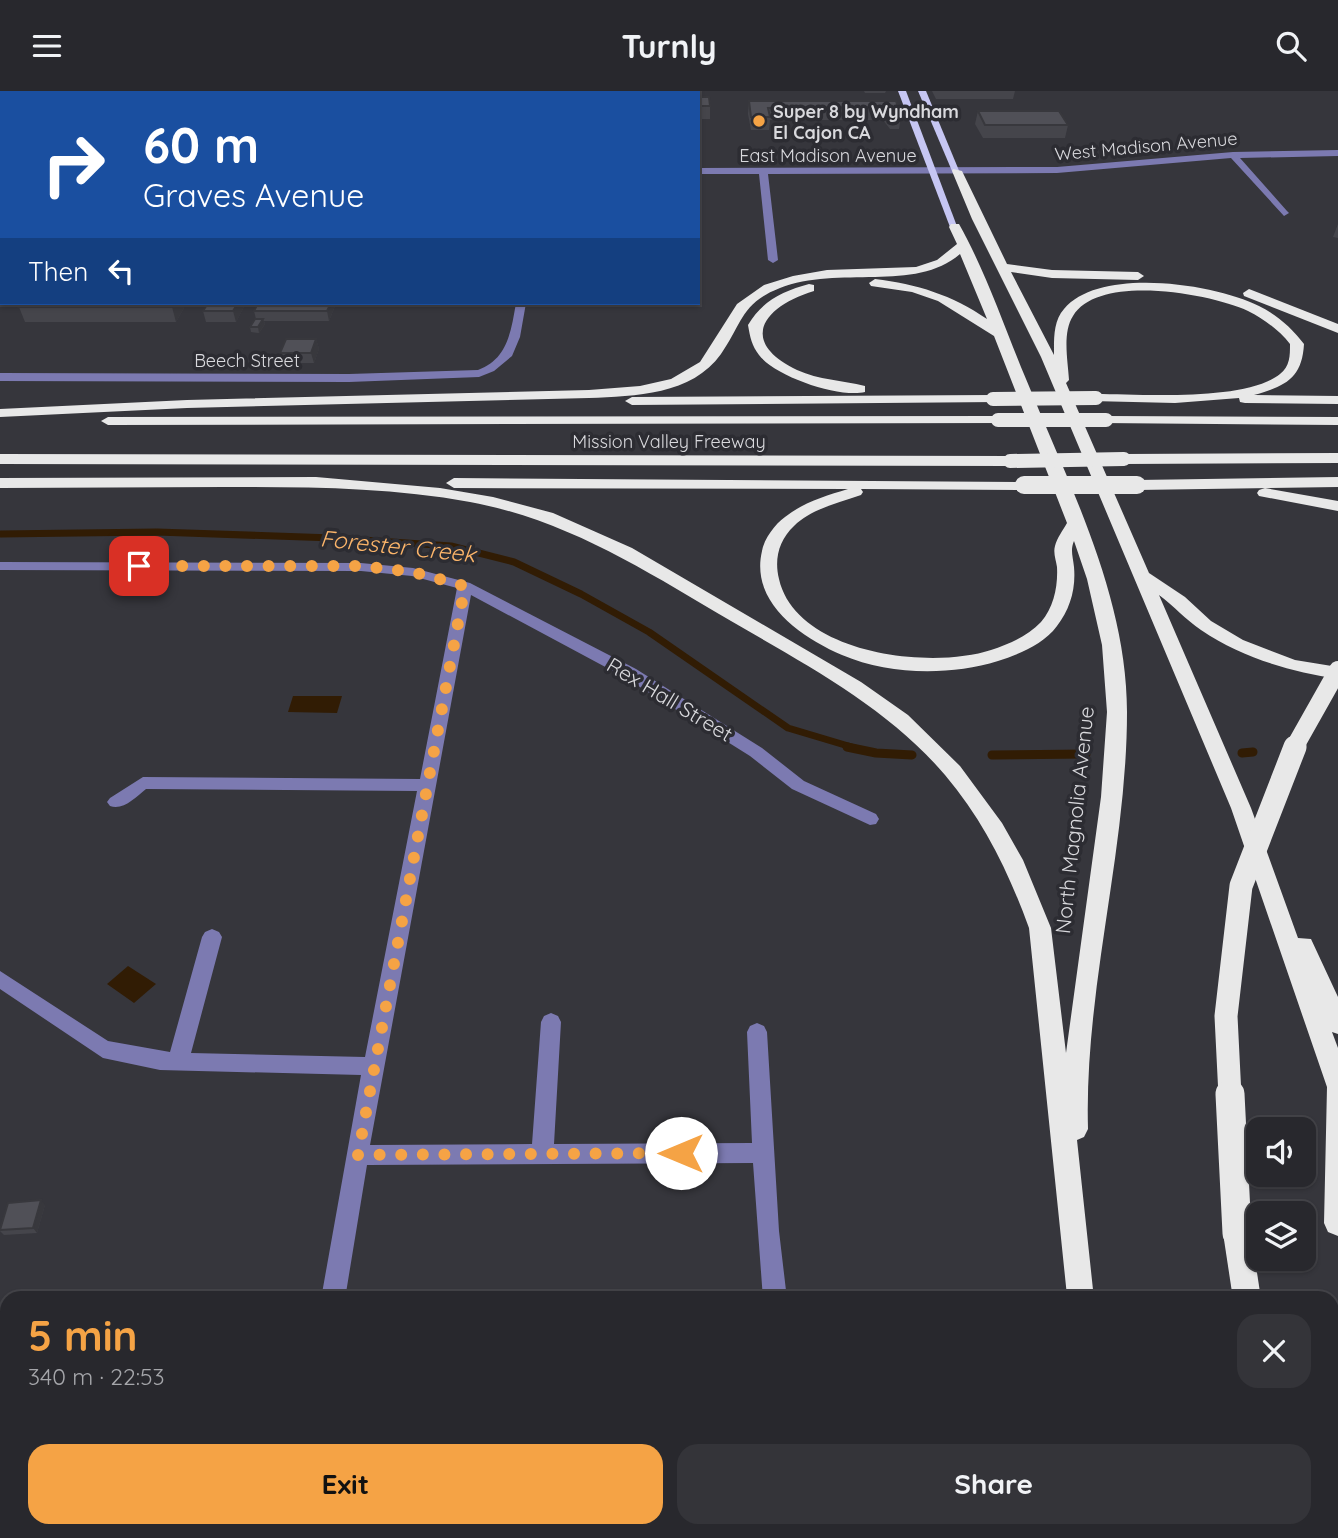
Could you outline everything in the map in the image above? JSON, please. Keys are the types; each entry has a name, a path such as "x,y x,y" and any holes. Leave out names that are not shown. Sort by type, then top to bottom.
{"highway":[{"path":"957,171 1062,389 1241,808 1338,1024"},
{"name":"North Magnolia Avenue","path":"955,227 1002,335 1075,523 1108,629 1118,710 1112,785 1082,1017 1074,1112 1081,1291"},
{"path":"329,402 612,393 653,388 676,381 710,361 737,310 766,289 809,275 922,269 944,261 963,245"},
{"path":"1001,266 1024,272 1155,276 1199,281 1248,293 1338,329"},
{"path":"986,399 873,391 800,376 771,360 758,344 755,325 766,309 800,291 834,284 874,283 913,288 950,300 1002,335"},
{"path":"1062,389 1063,325 1070,309 1101,293 1124,288 1159,288 1232,300 1267,316 1297,344 1297,363 1292,373 1279,382 1236,394 1162,399"},
{"path":"0,412 173,404 329,402 1096,398 1338,400"},
{"name":"Mission Valley Freeway","path":"0,421 1338,421"},
{"name":"Mission Valley Freeway","path":"0,459 1010,461 1338,458"},
{"path":"305,482 466,495 570,523 637,557 871,697 951,768 989,816 1005,843 1027,887 1040,928 1080,1291"},
{"path":"1075,523 1063,548 1067,580 1063,603 1049,624 1029,641 1001,653 963,664 922,665 850,652 801,624 782,606 772,591 765,562 769,545 779,529 793,516 813,505 864,490 1024,485 1176,486 1338,482"},
{"path":"0,483 966,486"},
{"path":"1176,486 1270,494 1338,506"},
{"path":"1143,577 1179,601 1205,625 1237,644 1292,665 1338,672 1291,753 1241,885 1226,1016 1237,1233 1246,1291"},
{"path":"1241,808 1338,1083"},
{"path":"1338,1092 1338,1223"}],"main road":[{"name":"North Magnolia Avenue","path":"902,91 955,227"},
{"path":"922,91 957,171"}],"street":[{"name":"West Madison Avenue","path":"957,171 1099,168 1233,155 1338,153"},
{"path":"1233,155 1284,213"},
{"name":"East Madison Avenue","path":"700,171 957,171"},
{"path":"763,171 774,260"},
{"name":"Beech Street","path":"0,377 349,378 479,373 493,369 507,359 520,305"},
{"name":"Rex Hall Street","path":"0,566 361,566 413,572 465,586 630,673 756,752 798,785 870,819"},
{"path":"334,1291 373,1066 465,586"},
{"path":"116,802 143,783 427,785"},
{"path":"178,1062 212,937"},
{"path":"0,979 103,1049 160,1061 373,1066"},
{"path":"542,1153 551,1022"},
{"path":"757,1032 768,1231 774,1291"},
{"path":"358,1155 765,1153"}],"shaded area":[{"path":"293,696 342,696 337,713 288,712"},
{"path":"128,966 156,984 134,1003 107,984"}],"building":[{"path":"700,97 709,97 710,106 700,106"},
{"path":"749,101 896,101 901,116 891,116 884,107 768,108 770,117 751,117"},
{"path":"978,111 1059,111 1068,125 985,125"},
{"path":"21,305 173,305 172,307 19,307"},
{"path":"207,305 237,305 233,311 203,311"},
{"path":"257,305 330,305 327,311 254,311"},
{"path":"255,319 263,319 258,327 250,327"},
{"path":"286,339 316,339 311,353 280,353"},
{"path":"41,1200 33,1228 0,1230 8,1203"}],"waterway":[{"name":"Forester Creek","path":"0,534 157,532 333,538 451,546 514,562 581,594 649,632 788,728 855,748"},
{"name":"Forester Creek","path":"847,747 876,753 912,755"},
{"name":"Forester Creek","path":"1242,753 1253,752"},
{"name":"Forester Creek","path":"992,755 1086,754"}],"place":[{"name":"Super 8 by Wyndham El Cajon CA","path":"759,121"}],"route":[{"path":"139,566 361,566 413,572 465,586 358,1155 681,1153"}]}
